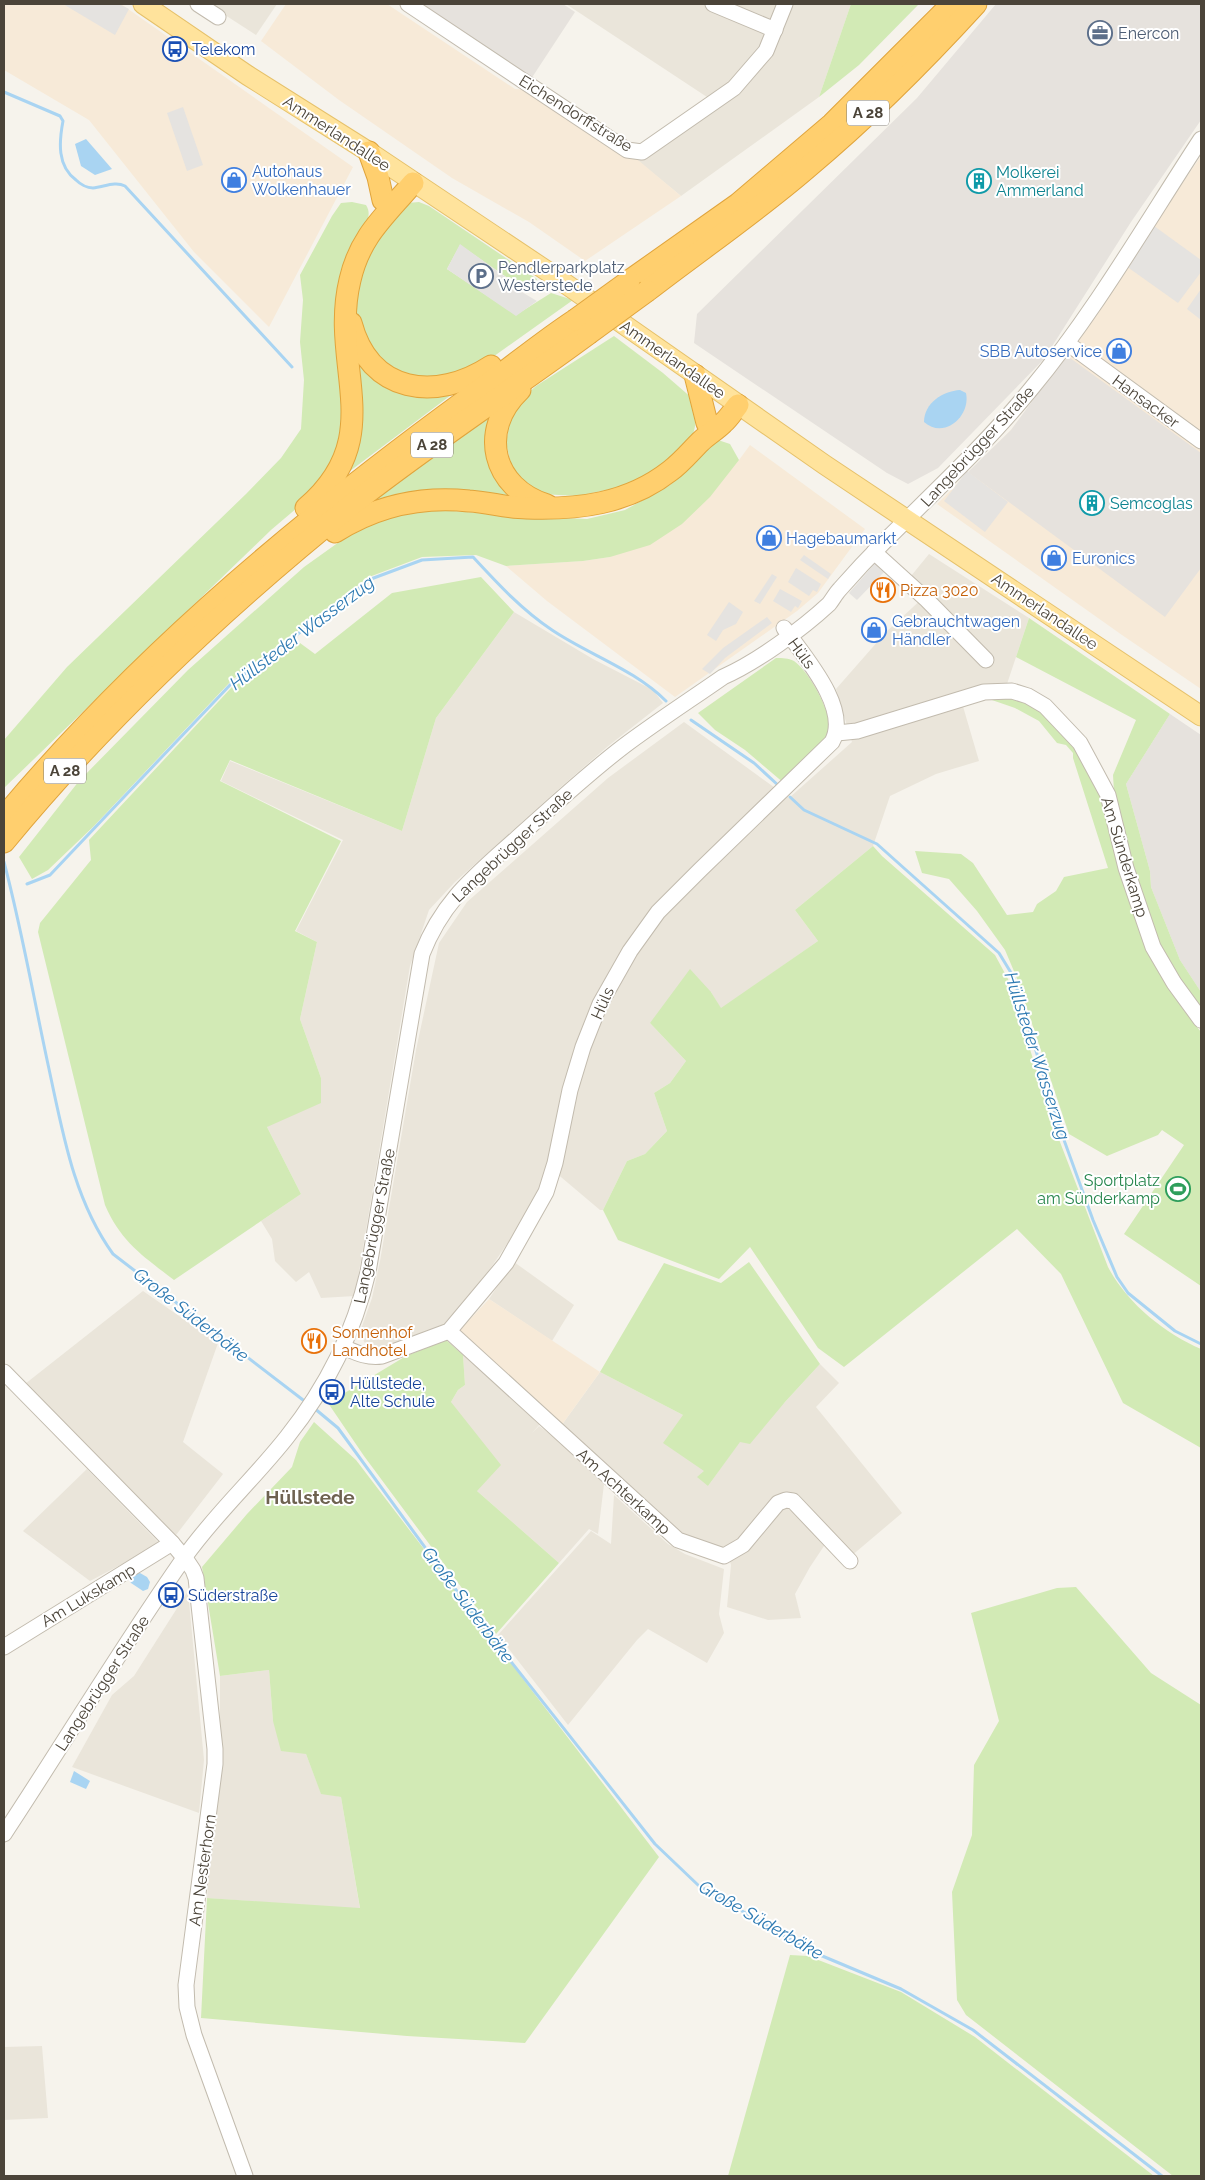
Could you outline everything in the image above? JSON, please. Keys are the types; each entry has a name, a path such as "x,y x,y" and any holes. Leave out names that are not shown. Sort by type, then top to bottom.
{"highway":[{"name":"A 28","path":"4,817 26,803 201,634 291,556 355,503 638,286 832,124 952,4"},
{"name":"A 28","path":"638,286 752,213 827,151 919,63 976,4"},
{"path":"369,152 378,177 383,200"},
{"path":"375,224 383,200 407,179"},
{"path":"261,559 272,537 316,499 328,486 339,470 346,454 353,419 353,398 345,332 350,279 356,260 375,224 407,179"},
{"path":"346,306 354,333 368,358 386,375 415,386 437,388 467,380 518,350 539,344"},
{"path":"559,508 532,500 511,484 498,459 495,436 500,417 515,395 526,384 569,353 580,332"},
{"name":"A 28","path":"4,842 26,803 82,729 148,662 261,559 406,443 539,344 580,332"},
{"path":"695,375 704,432"},
{"path":"291,556 312,546 354,520 394,505 419,500 445,499 524,508 559,508 601,504 638,491 670,471 733,401"}],"main road":[{"name":"Ammerlandallee","path":"143,4 247,75 369,152 581,294 733,401 1201,716"}],"street":[{"path":"198,4 218,17"},
{"name":"Eichendorffstraße","path":"408,4 627,150 634,152 642,152 650,148 734,88 766,51 785,4"},
{"path":"713,4 775,30"},
{"name":"Langebrügger Straße","path":"4,1834 185,1557 288,1437 317,1395 343,1347 360,1303 368,1272 422,954 431,932 454,897 552,806 624,746 723,676 734,665 786,632 826,597 839,590 874,552 908,520 1003,422 1067,343 1201,139"},
{"name":"Hansacker","path":"1067,343 1201,441"},
{"path":"874,552 927,600 986,660"},
{"name":"Hüls","path":"343,1347 361,1355 370,1357 382,1356 449,1331 506,1263 541,1203 555,1163 570,1090 583,1048 600,1004 630,950 658,912 832,742 837,733 836,719 827,690 786,632"},
{"name":"Am Sünderkamp","path":"837,733 857,731 984,692 1012,691 1028,696 1045,706 1080,743 1108,795 1126,868 1154,947 1174,983 1201,1020"},
{"name":"Am Achterkamp","path":"449,1331 678,1540 724,1556 744,1545 778,1503 786,1500 793,1501 850,1561"},
{"path":"4,1372 185,1557"},
{"name":"Am Lukskamp","path":"4,1647 172,1543"},
{"name":"Am Nesterhorn","path":"185,1557 196,1578 215,1749 214,1778 186,1985 187,2007 194,2035 245,2176"}],"shaded area":[{"path":"4,4 121,4 353,167 269,327 194,252 89,120 4,70"},
{"path":"63,4 119,4 129,9 115,35"},
{"path":"208,4 277,4 256,35"},
{"path":"286,4 387,4 515,89 531,90 595,131 638,160 681,196 585,261 529,222 452,178 339,100 261,41"},
{"path":"419,4 563,4 575,12 531,79"},
{"path":"566,4 851,4 819,97 681,196 633,157 707,97"},
{"path":"996,4 1201,4 1201,120 1131,222 1044,359 938,468 908,484 887,473 694,343 697,314 917,98"},
{"path":"183,107 203,165 187,171 167,113"},
{"path":"1201,156 1201,689 937,504 1011,430 1042,389"},
{"path":"1154,226 1201,260 1201,272 1178,303 1126,266"},
{"name":"Pendlerparkplatz Westerstede","path":"460,244 515,284 515,288 537,301 516,316 447,269"},
{"path":"1201,289 1201,320 1187,309"},
{"path":"1066,355 1201,453 1201,568 1165,617 968,472 1011,430"},
{"path":"750,445 865,529 818,593 797,611 675,697 547,601 506,566 583,561 610,557 739,460"},
{"path":"967,471 1008,502 985,532 944,501"},
{"path":"929,554 1029,618 1007,684 962,703 979,761 936,774 890,796 873,846 795,910 818,941 721,1009 711,992 650,1023 686,1061 670,1083 654,1093 667,1131 645,1154 627,1161 603,1210 600,1210 555,1172 482,1281 442,1326 394,1345 375,1349 364,1342 361,1329 372,1298 380,1261 416,1050 439,943 467,902 608,778 684,722 789,798 852,742 836,689 886,632 925,596 911,576"},
{"path":"804,555 831,574 828,579 800,560"},
{"path":"878,560 887,569 857,600 849,593"},
{"path":"796,568 821,584 817,592 813,590 809,596 788,582"},
{"path":"772,574 777,577 760,604 754,601"},
{"path":"780,589 802,601 798,608 795,606 791,612 773,601"},
{"path":"729,602 743,612 736,624 723,630 716,641 707,635"},
{"path":"514,612 593,659 653,690 663,703 607,747 562,786 455,882 429,910 410,966 355,1296 321,1298 309,1272 296,1282 275,1261 272,1239 261,1221 301,1194 267,1127 321,1078 300,1019 317,942 296,931 343,840 221,781 230,761 402,831 436,718"},
{"path":"767,617 772,623 725,658 710,674 702,669 723,648"},
{"path":"1170,714 1201,735 1201,992 1180,960 1151,887 1150,871 1126,784"},
{"path":"514,1262 574,1305 552,1341 489,1299"},
{"path":"143,1291 218,1343 183,1442 223,1474 176,1535 25,1384"},
{"path":"489,1299 600,1372 561,1426 460,1330"},
{"path":"463,1355 540,1424 532,1433 539,1426 556,1438 604,1484 598,1534 589,1529 559,1563 477,1491 451,1402 458,1390 465,1385"},
{"path":"820,1364 839,1383 816,1407 902,1513 850,1557 830,1537 795,1594 801,1618 768,1620 727,1607 731,1565 726,1548 718,1550 680,1538 561,1426 600,1372 683,1415 705,1472 708,1486 740,1441 785,1402"},
{"path":"87,1469 160,1544 90,1581 23,1531"},
{"path":"614,1495 668,1544 685,1554 724,1569 719,1614 724,1633 707,1663 648,1629 568,1725 498,1635 591,1531 611,1544"},
{"path":"188,1591 204,1760 199,1813 72,1767 112,1695 134,1676"},
{"path":"269,1670 273,1721 306,1754 321,1793 341,1797 360,1909 207,1898 220,1736 220,1676"},
{"path":"42,2046 48,2118 4,2120 4,2047"}],"green space":[{"path":"851,4 919,4 859,65 819,97"},
{"path":"352,202 366,205 369,214 356,243 346,419 330,469 304,502 271,530 4,788 4,740 67,667 281,458 301,429 304,380 300,342 303,300 300,275 341,203"},
{"path":"419,202 429,206 537,279 536,284 520,291 514,288 515,283 460,245 447,269 516,315 551,293 573,300 483,364 440,381 393,371 373,354 361,332 357,313 357,294 365,259 379,233 407,203"},
{"path":"349,333 369,368 459,389 346,474"},
{"path":"614,336 663,373 693,399 697,417 694,431 686,449 657,472 616,488 578,496 540,494 522,485 512,468 506,443 511,415 521,399 536,386"},
{"path":"498,409 493,420 518,496 363,509"},
{"path":"718,440 730,444 739,460 710,497 682,524 650,545 610,557 583,561 506,566 476,555 422,557 369,577 232,680 94,826 48,870 32,879 19,857 79,781 188,670 304,567 353,532 415,508 587,519 625,510 670,485"},
{"path":"481,577 514,612 436,718 402,831 230,760 220,781 341,841 295,931 317,942 300,1019 321,1078 321,1103 267,1127 301,1194 174,1280 126,1239 111,1218 105,1205 38,932 40,923 91,860 89,840 232,687 300,643 315,654 392,593"},
{"path":"1029,618 1170,714 1126,784 1150,871 1151,887 1180,960 1201,992 1201,1012 1166,962 1132,870 1114,792 1113,775 1136,720 1016,657"},
{"path":"776,658 790,659 800,666 819,694 830,724 829,732 822,746 785,784 745,750 715,730 698,713"},
{"path":"1007,696 1034,706 1072,740 1100,793 1119,863 1151,959 1182,1008 1201,1032 1201,1286 1124,1234 1184,1145 1162,1130 1158,1135 1107,1156 1069,1134 1016,976 1005,950 977,911 949,879 922,873 915,851 961,854 973,863 1007,915 1033,912 1037,904 1056,891 1064,877 1108,868 1073,753 1066,745 1057,743 1039,721 1015,708 989,699"},
{"path":"873,846 995,955 1008,979 1055,1129 1108,1267 1125,1293 1148,1316 1160,1326 1201,1349 1201,1448 1123,1403 1061,1274 1017,1229 844,1367 818,1348 750,1247 719,1279 618,1240 603,1210 627,1161 645,1154 667,1131 654,1093 670,1083 686,1061 650,1023 690,969 711,992 721,1008 818,941 795,910"},
{"path":"749,1262 820,1364 750,1444 740,1442 708,1486 697,1477 704,1471 663,1443 683,1415 600,1372 664,1263 721,1283"},
{"path":"446,1340 463,1355 465,1385 458,1390 451,1402 501,1465 477,1491 559,1563 496,1634 364,1456 328,1403 406,1356"},
{"path":"314,1422 356,1460 659,1857 525,2043 407,2036 201,2018 207,1898 360,1908 341,1797 321,1794 306,1754 281,1751 273,1721 269,1670 220,1676 202,1567 247,1514 292,1467 300,1442"},
{"path":"1076,1587 1151,1673 1201,1705 1201,2176 1173,2176 966,2015 957,2000 952,1892 972,1835 974,1765 999,1721 971,1613 1057,1588"},
{"path":"790,1955 808,1956 901,1992 975,2037 1154,2176 728,2176"}],"water":[{"path":"86,139 112,169 95,175 81,166 75,144"},
{"path":"960,390 966,393 966,402 960,417 954,423 940,428 932,427 924,422 927,409 936,399 947,393"},
{"path":"140,1573 147,1577 150,1582 148,1589 143,1591 129,1580 135,1574"},
{"path":"74,1771 90,1781 86,1789 70,1782"}],"waterway":[{"path":"4,92 60,116 63,121 60,145 62,161 70,174 86,187 91,188 113,184 125,186 292,367"},
{"name":"Hüllsteder Wasserzug","path":"27,884 50,875 230,685 371,579 422,560 473,557 511,596 541,622 566,639 626,671 666,701"},
{"name":"Hüllsteder Wasserzug","path":"691,720 754,763 779,786"},
{"name":"Hüllsteder Wasserzug","path":"790,797 804,810 877,844 999,953 1013,976 1060,1129 1093,1220 1117,1277 1128,1293 1175,1331 1201,1344"},
{"name":"Große Süderbäke","path":"4,862 65,1142 79,1189 100,1233 113,1254 307,1403"},
{"name":"Große Süderbäke","path":"314,1408 338,1428 475,1616 655,1844 698,1885 808,1950 901,1989 973,2030 1162,2176"}],"place":[{"name":"Enercon","path":"1100,33"},
{"name":"Telekom","path":"175,49"},
{"name":"Autohaus Wolkenhauer","path":"234,180"},
{"name":"Molkerei Ammerland","path":"979,181"},
{"name":"Pendlerparkplatz Westerstede","path":"481,276"},
{"name":"SBB Autoservice","path":"1119,351"},
{"name":"Semcoglas","path":"1092,503"},
{"name":"Hagebaumarkt","path":"769,538"},
{"name":"Euronics","path":"1054,558"},
{"name":"Pizza 3020","path":"883,590"},
{"name":"Gebrauchtwagen Händler","path":"874,630"},
{"name":"Sportplatz am Sünderkamp","path":"1178,1189"},
{"name":"Sonnenhof Landhotel","path":"314,1341"},
{"name":"Hüllstede, Alte Schule","path":"332,1392"},
{"name":"Süderstraße","path":"171,1595"}],"district":[{"name":"Hüllstede","path":"310,1497"}]}
